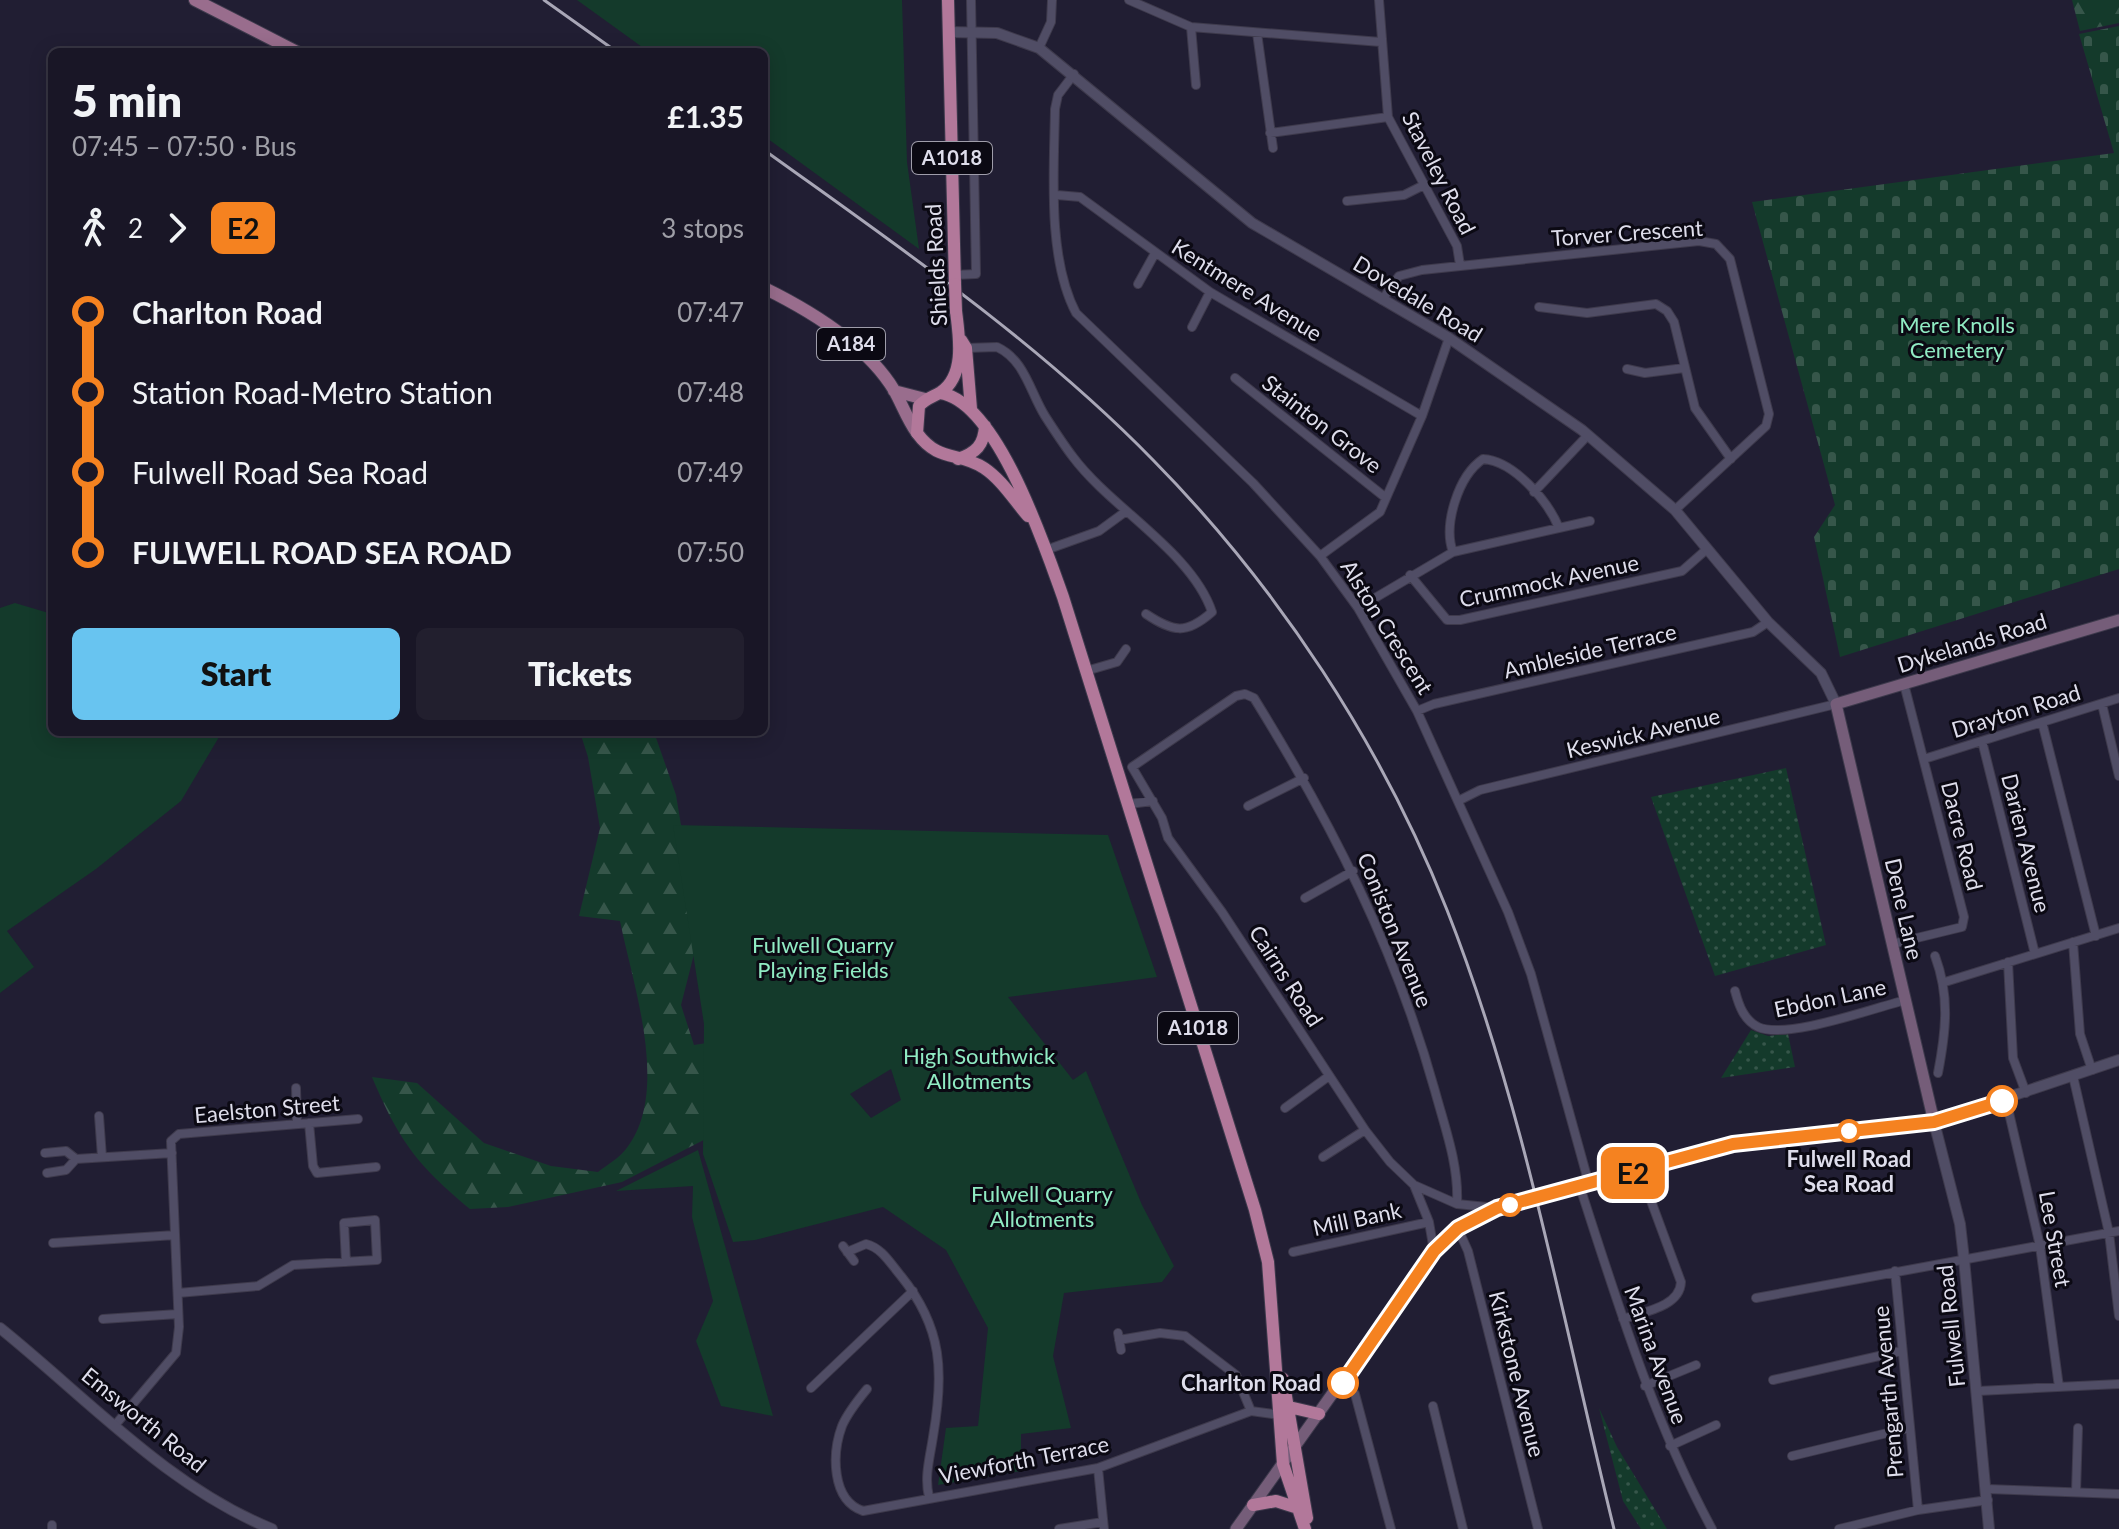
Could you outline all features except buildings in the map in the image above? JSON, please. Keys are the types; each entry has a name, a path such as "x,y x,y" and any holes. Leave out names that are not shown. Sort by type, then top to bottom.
{"highway":[{"name":"Shields Road","path":"948,0 956,311 963,343"},
{"name":"A1018","path":"940,393 957,370 963,343"},
{"name":"A1018","path":"963,343 971,409"},
{"path":"940,393 971,409 985,426 981,445 975,452 958,459 936,452 917,433 916,416 925,399 940,393"},
{"name":"A1018","path":"985,426 1024,492 1030,518 1046,550 1129,804 1255,1210 1268,1262 1284,1411 1283,1464 1307,1529"},
{"name":"A1018","path":"958,459 990,472 1030,518"},
{"name":"A1018","path":"1284,1411 1297,1445 1307,1529"},
{"path":"1284,1411 1319,1414"},
{"path":"1253,1505 1276,1501 1298,1508"}],"main road":[{"path":"195,0 289,48"},
{"name":"A184","path":"768,290 801,306 862,352 894,391 917,433"},
{"name":"A184","path":"894,391 925,399"},
{"name":"Dykelands Road","path":"1836,704 2119,620"},
{"name":"Dene Lane","path":"1836,704 1934,1122"},
{"path":"1236,1529 1343,1383 1434,1251 1458,1228 1497,1208 1733,1144 1934,1122"}],"street":[{"path":"955,280 976,274 971,0"},
{"path":"1039,48 1051,22 1052,0"},
{"path":"1129,0 1191,27 1381,42"},
{"name":"Staveley Road","path":"1379,0 1388,117 1457,246 1460,265"},
{"path":"1191,27 1196,85"},
{"name":"Dovedale Road","path":"949,32 997,33 1039,48 1252,223 1449,338 1588,435 1675,510 1768,622 1821,673 1836,704"},
{"path":"1257,33 1273,148"},
{"name":"Alston Crescent","path":"1074,74 1058,95 1055,109 1059,260 1064,290 1076,313 1253,483 1320,556 1358,608 1417,711 1460,800 1527,960 1584,1185"},
{"path":"1270,133 1388,117"},
{"path":"1347,201 1404,195 1424,185"},
{"name":"Kentmere Avenue","path":"1057,195 1080,197 1154,255 1210,292 1422,416"},
{"name":"Torver Crescent","path":"1382,300 1399,276 1460,265 1699,241 1716,244 1730,259 1769,414 1766,426 1675,510"},
{"path":"1138,284 1154,255"},
{"path":"1192,327 1210,292"},
{"path":"1539,307 1587,313 1656,304 1667,311 1674,322 1695,408 1731,459"},
{"path":"1320,556 1380,512 1422,416 1449,338"},
{"path":"963,343 997,347 1019,365 1044,414 1075,459 1125,512 1177,559 1208,601 1212,612 1203,621 1183,629 1169,629 1146,614"},
{"path":"1627,369 1645,373 1684,368"},
{"name":"Stainton Grove","path":"1235,378 1386,498"},
{"path":"1534,492 1588,435"},
{"path":"1453,552 1448,538 1449,526 1468,471 1483,459 1500,463 1534,492 1552,512 1559,528"},
{"path":"1046,550 1099,531 1125,512"},
{"path":"1358,608 1453,552 1590,521"},
{"name":"Crummock Avenue","path":"1410,575 1447,620 1460,620 1682,571 1707,549"},
{"name":"Ambleside Terrace","path":"1417,711 1434,704 1753,632 1768,622"},
{"path":"1166,641 1169,629"},
{"path":"1086,671 1119,667 1126,649"},
{"name":"Dacre Road","path":"1892,944 1962,927 1964,917 1904,684"},
{"name":"Coniston Avenue","path":"1132,767 1236,696 1245,694 1254,698 1304,778 1353,871 1385,944 1428,1066 1457,1173 1457,1204"},
{"name":"Drayton Road","path":"1924,759 2119,698"},
{"name":"Keswick Avenue","path":"1460,800 1480,790 1836,704"},
{"path":"2102,704 2119,776"},
{"path":"2042,722 2096,936"},
{"name":"Darien Avenue","path":"1982,741 2035,954"},
{"path":"1116,766 1132,767"},
{"name":"Cairns Road","path":"1132,767 1153,801 1168,838 1222,912 1365,1130 1390,1162 1414,1185 1457,1204 1497,1208"},
{"path":"1248,806 1304,778"},
{"path":"1129,804 1153,801"},
{"path":"1305,898 1353,871"},
{"path":"1945,982 2119,928"},
{"path":"2073,942 2080,1034 2092,1070"},
{"name":"Dene Lane","path":"1935,956 1945,982 1946,1027 1938,1073"},
{"path":"2008,962 2013,1058 2026,1093"},
{"name":"Ebdon Lane","path":"1735,991 1743,1014 1755,1025 1782,1031 1906,1000"},
{"path":"1934,1122 2119,1060"},
{"path":"1285,1108 1329,1076"},
{"path":"2073,1076 2109,1233 2119,1316"},
{"path":"296,1088 297,1124"},
{"name":"Lee Street","path":"2006,1100 2040,1246 2059,1387"},
{"path":"99,1116 102,1157"},
{"name":"Eaelston Street","path":"172,1153 171,1141 179,1134 358,1119"},
{"name":"Fulwell Road","path":"1934,1122 1960,1224 1989,1529"},
{"path":"309,1123 313,1168 317,1173 376,1167"},
{"path":"1323,1157 1365,1130"},
{"path":"45,1153 66,1151 76,1159 172,1153 178,1293 176,1353 116,1424"},
{"path":"47,1173 66,1170 76,1159"},
{"path":"1623,1319 1673,1300 1681,1290 1640,1171"},
{"name":"Cairns Road","path":"1414,1185 1429,1222 1434,1251"},
{"name":"Marina Avenue","path":"1584,1185 1645,1386 1670,1446 1712,1529"},
{"path":"178,1293 243,1290 258,1286 293,1265 346,1262 377,1260 375,1220 344,1223 346,1262"},
{"name":"Mill Bank","path":"1293,1252 1429,1222"},
{"name":"Kirkstone Avenue","path":"1458,1228 1468,1251 1538,1529"},
{"path":"1756,1298 2119,1231"},
{"path":"53,1243 175,1235"},
{"path":"854,1261 845,1249 858,1244 874,1246 913,1291 939,1347 935,1429 927,1477 929,1497"},
{"name":"Prengarth Avenue","path":"1895,1271 1918,1510"},
{"path":"811,1388 913,1291"},
{"path":"103,1319 178,1314"},
{"name":"Emsworth Road","path":"0,1328 187,1483 228,1509 272,1529"},
{"path":"1119,1341 1160,1333 1185,1336 1236,1375 1251,1411"},
{"path":"1773,1380 1901,1351"},
{"path":"1645,1386 1696,1365"},
{"path":"1343,1383 1355,1394 1391,1529"},
{"path":"1978,1391 2119,1384"},
{"name":"Viewforth Terrace","path":"867,1389 843,1424 837,1454 838,1487 852,1506 863,1511 1098,1468 1251,1411 1284,1411"},
{"path":"1433,1406 1463,1529"},
{"path":"1670,1446 1716,1425"},
{"path":"1792,1456 1908,1428"},
{"path":"2076,1492 2078,1428"},
{"path":"1059,1529 1103,1525 1098,1468"},
{"path":"1839,1529 1987,1494 2119,1494"}],"green space":[{"path":"577,0 902,0 907,162 919,249 768,139 768,48 643,48"},
{"path":"2072,0 2119,0 2119,23 2080,31"},
{"name":"Mere Knolls Cemetery","path":"2119,26 2119,569 1840,657 1814,537 1835,505 1752,202 2114,153 2079,34"},
{"path":"15,603 48,613 48,736 220,736 181,801 96,869 7,931 34,967 0,993 0,608"},
{"path":"581,736 655,736 676,795 688,867 703,919 681,1005 694,1045 738,1038 729,1127 622,1182 508,1207 470,1209 436,1179 411,1150 391,1118 372,1077 417,1083 484,1143 551,1166 598,1172 626,1149 639,1126 646,1098 645,1038 620,921 579,916 600,828"},
{"path":"1786,768 1826,945 1715,976 1651,797"},
{"name":"Fulwell Quarry Playing Fields","path":"673,825 1108,835 1157,977 1008,997 1073,1080 1086,1071 1142,1205 1174,1266 1162,1282 1064,1293 1053,1356 1071,1428 1021,1434 1021,1471 938,1485 946,1428 978,1426 988,1328 946,1250 883,1207 755,1240 733,1242 703,1154 704,1024","holes":["891,1069 901,1100 871,1118 850,1094"]},
{"path":"1751,1030 1768,1036 1788,1034 1795,1067 1721,1078"},
{"path":"698,1150 773,1416 721,1406 696,1341 713,1301 692,1217 693,1186 616,1191"},
{"path":"1599,1408 1617,1447 1667,1529 1641,1529 1623,1501"}],"railway":[{"path":"544,0 611,48"},
{"path":"768,153 966,297 1109,416 1199,509 1243,561 1284,615 1358,729 1421,848 1447,910 1499,1061 1541,1216 1614,1529"}],"bus line":[{"name":"E2","path":"1343,1383 1434,1251 1458,1228 1497,1208 1733,1144 1934,1122 2002,1101"}],"place":[{"name":"Fulwell Road Sea Road","path":"1849,1131"},
{"name":"Charlton Road","path":"1343,1383"}],"park label":[{"name":"High Southwick Allotments","path":"979,1068"},
{"name":"Fulwell Quarry Allotments","path":"1042,1206"}]}
